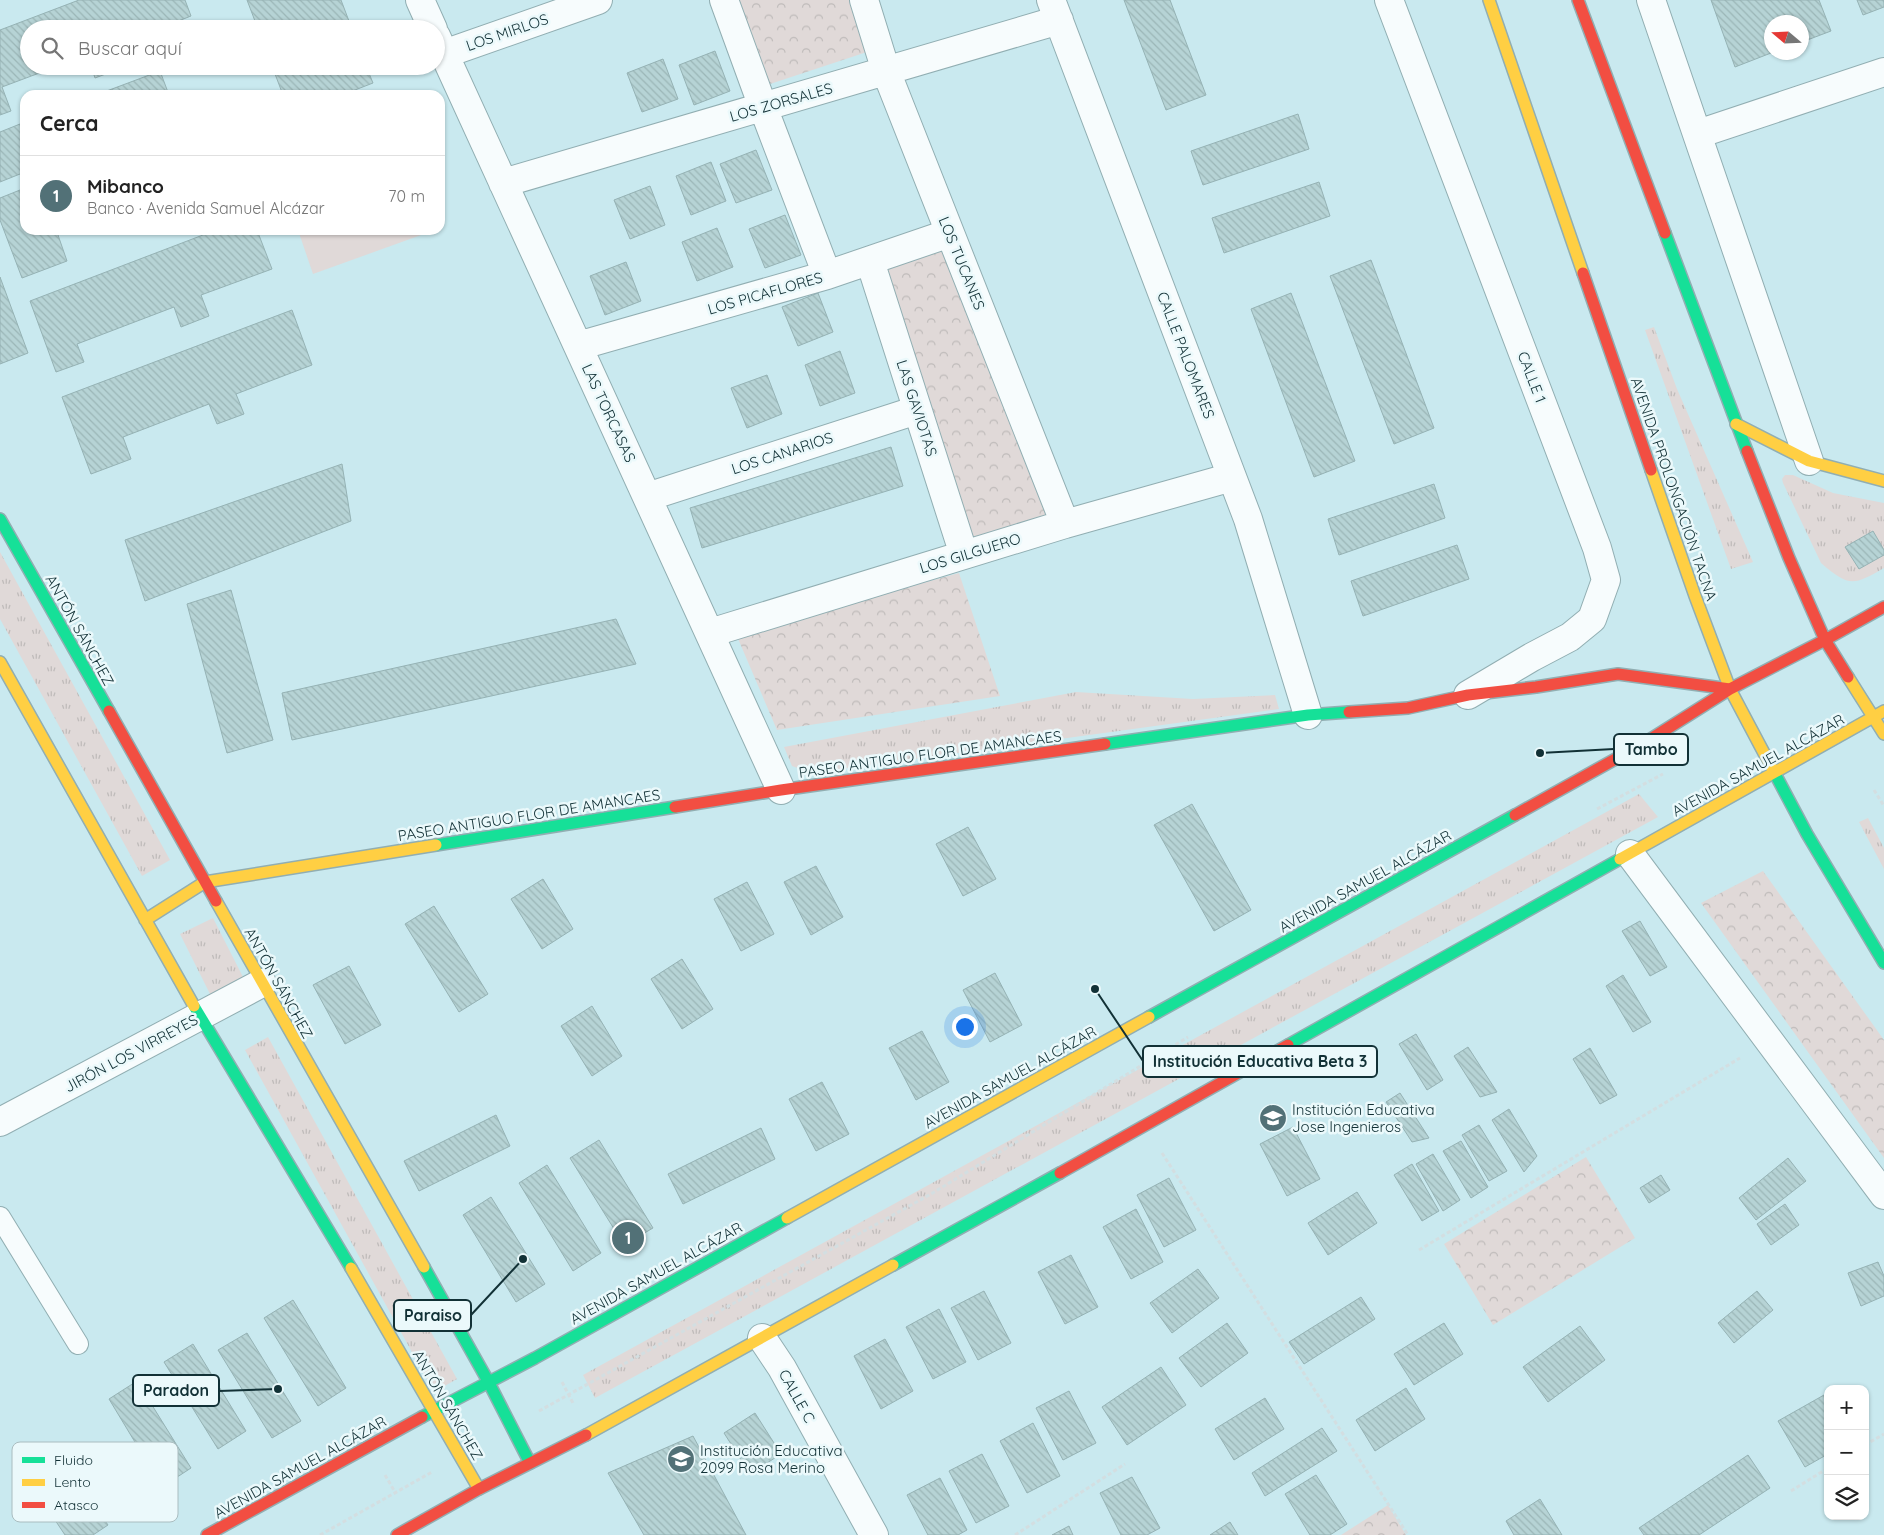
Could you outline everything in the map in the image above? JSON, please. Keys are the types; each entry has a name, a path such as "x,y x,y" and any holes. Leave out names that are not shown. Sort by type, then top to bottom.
{"main road":[{"name":"AVENIDA PROLONGACIÓN TACNA","path":"1489,0 1691,587 1730,689 1807,834 1884,963"},
{"path":"1578,0 1770,511 1825,640 1884,734"},
{"path":"1736,424 1810,461 1884,481"},
{"name":"ANTÓN SÁNCHEZ","path":"0,519 488,1381 530,1463"},
{"name":"AVENIDA SAMUEL ALCÁZAR","path":"207,1535 488,1381 535,1358 1628,752 1730,689 1884,607"},
{"name":"ANTÓN SÁNCHEZ","path":"0,662 200,1016 313,1203 479,1489"},
{"name":"PASEO ANTIGUO FLOR DE AMANCAES","path":"145,920 205,882 781,790 1308,715 1408,708 1468,695 1536,687 1618,674 1730,689"},
{"name":"AVENIDA SAMUEL ALCÁZAR","path":"397,1535 479,1489 762,1338 1143,1127 1884,711"}],"street":[{"path":"420,0 429,20"},
{"name":"LOS MIRLOS","path":"445,44 598,0"},
{"path":"724,0 827,275"},
{"name":"LOS TUCANES","path":"864,0 886,71 1065,524"},
{"name":"CALLE 1","path":"1389,0 1597,548 1606,580 1592,618 1570,637 1468,695"},
{"path":"1651,0 1810,461"},
{"name":"LOS ZORSALES","path":"503,183 886,71 1055,10"},
{"name":"CALLE PALOMARES","path":"1055,10 1248,519 1308,715"},
{"name":"LAS TORCASAS","path":"445,56 781,790"},
{"path":"1698,134 1884,72"},
{"name":"LOS PICAFLORES","path":"578,346 827,275 950,233"},
{"name":"LAS GAVIOTAS","path":"870,261 964,555"},
{"name":"LOS CANARIOS","path":"647,497 918,410"},
{"name":"LOS GILGUERO","path":"710,633 1065,524 1232,477"},
{"path":"1630,854 1884,1194"},
{"name":"JIRÓN LOS VIRREYES","path":"0,1122 262,983"},
{"name":"CALLE C","path":"762,1338 782,1368 874,1535"}],"lane":[{"path":"0,1217 78,1344"}],"path":[{"path":"1592,812 1663,774"},
{"path":"1874,790 1884,806"},
{"path":"511,1427 931,1194 1192,1034"},
{"path":"1419,1250 1769,1040"},
{"path":"1143,1127 1408,1535"},
{"path":"562,1382 578,1412"},
{"path":"1869,1443 1884,1434"},
{"path":"320,1535 460,1456"},
{"path":"1015,1535 1125,1464"},
{"path":"1791,1491 1824,1470"},
{"path":"386,1475 395,1492"}],"green space":[{"path":"737,0 854,0 870,51 767,85"},
{"path":"300,235 421,235 313,274"},
{"path":"944,246 1052,518 969,543 884,267"},
{"path":"1654,327 1677,389 1753,562 1731,569 1645,330"},
{"path":"1785,475 1793,475 1833,493 1884,503 1884,568 1858,581 1851,581 1838,576 1821,563 1783,483 1782,479"},
{"path":"0,552 170,860 142,876 0,619"},
{"path":"959,573 1000,696 777,730 736,634"},
{"path":"1076,692 1193,699 1275,695 1279,709 812,773 792,766 784,747"},
{"path":"1639,794 1658,817 595,1398 583,1375"},
{"path":"1868,818 1884,848 1884,869 1859,822"},
{"path":"1763,871 1884,1040 1884,1158 1701,903"},
{"path":"213,918 244,979 211,996 180,934"},
{"path":"268,1037 457,1379 434,1392 245,1050"},
{"path":"1586,1157 1635,1238 1493,1325 1444,1244"},
{"path":"1388,1505 1406,1535 1341,1535"}],"building":[{"path":"79,0 185,0 191,16 181,20 26,20"},
{"path":"247,0 341,0 349,20 255,20"},
{"path":"1124,0 1170,0 1206,95 1166,110"},
{"path":"1711,0 1819,0 1831,31 1809,39 1809,15 1764,15 1764,56 1735,67"},
{"path":"1857,0 1884,0 1884,7 1863,15"},
{"path":"20,22 20,75 34,75 2,87 11,111 0,115 0,30"},
{"path":"715,51 730,91 694,105 679,65"},
{"path":"663,59 678,99 642,112 627,73"},
{"path":"149,75 162,75 167,90 109,90"},
{"path":"275,75 370,75 373,83 355,90 281,90"},
{"path":"1298,114 1309,149 1203,185 1191,151"},
{"path":"20,124 20,174 0,182 0,132"},
{"path":"756,150 772,190 736,203 720,164"},
{"path":"711,162 726,201 691,215 676,176"},
{"path":"1319,182 1330,216 1224,253 1212,218"},
{"path":"650,186 665,225 630,239 614,200"},
{"path":"20,190 20,235 58,235 67,261 22,278 0,220 0,198"},
{"path":"785,215 801,255 765,268 749,229"},
{"path":"717,228 733,267 697,281 682,242"},
{"path":"203,235 259,235 272,269 201,295 209,316 181,327 174,307 77,344 84,362 56,372 30,301"},
{"path":"1371,260 1434,428 1394,444 1330,276"},
{"path":"626,262 641,301 605,315 590,276"},
{"path":"0,277 28,353 0,364"},
{"path":"818,293 833,332 798,346 782,307"},
{"path":"1291,293 1355,461 1314,477 1251,309"},
{"path":"292,310 312,365 236,394 244,414 217,424 209,404 123,437 131,459 91,474 62,397"},
{"path":"840,351 855,393 820,406 805,365"},
{"path":"767,375 782,414 747,428 731,388"},
{"path":"891,447 903,486 702,548 690,508"},
{"path":"342,464 351,521 145,601 125,540"},
{"path":"1434,484 1445,518 1339,555 1328,519"},
{"path":"1873,531 1884,550 1884,555 1859,569 1845,547"},
{"path":"1457,545 1469,579 1363,616 1351,581"},
{"path":"231,590 273,740 227,753 187,604"},
{"path":"616,619 636,664 292,740 282,693"},
{"path":"1192,804 1251,910 1214,931 1154,825"},
{"path":"968,827 996,879 963,896 936,844"},
{"path":"816,866 843,917 811,935 784,882"},
{"path":"543,879 573,929 542,949 511,899"},
{"path":"747,882 774,934 741,951 714,899"},
{"path":"434,906 488,994 459,1012 405,924"},
{"path":"1640,921 1667,967 1650,976 1622,931"},
{"path":"682,959 713,1009 682,1029 651,979"},
{"path":"349,966 381,1025 345,1044 313,985"},
{"path":"995,973 1022,1025 990,1042 963,990"},
{"path":"1623,975 1651,1022 1633,1032 1606,986"},
{"path":"592,1006 622,1056 592,1076 561,1026"},
{"path":"922,1031 949,1082 916,1100 889,1048"},
{"path":"1416,1034 1443,1080 1427,1090 1399,1044"},
{"path":"1468,1047 1497,1092 1480,1097 1454,1056"},
{"path":"1590,1048 1617,1095 1600,1104 1573,1059"},
{"path":"822,1082 849,1134 816,1151 789,1099"},
{"path":"1400,1093 1429,1138 1412,1142 1386,1102"},
{"path":"1509,1109 1537,1156 1524,1172 1492,1120"},
{"path":"496,1115 510,1146 419,1191 404,1161"},
{"path":"1479,1125 1507,1171 1489,1181 1462,1135"},
{"path":"1293,1127 1320,1179 1287,1196 1260,1144"},
{"path":"761,1128 775,1159 683,1204 668,1174"},
{"path":"599,1140 653,1228 624,1245 570,1158"},
{"path":"1461,1141 1488,1187 1471,1198 1443,1151"},
{"path":"1433,1154 1460,1200 1443,1211 1416,1164"},
{"path":"1788,1158 1806,1181 1756,1220 1739,1198"},
{"path":"1412,1164 1439,1211 1422,1221 1394,1175"},
{"path":"547,1165 601,1253 573,1271 519,1183"},
{"path":"1661,1175 1670,1190 1649,1203 1640,1188"},
{"path":"1169,1178 1196,1230 1164,1247 1137,1195"},
{"path":"1357,1192 1377,1223 1328,1255 1308,1223"},
{"path":"491,1197 545,1284 516,1302 463,1215"},
{"path":"1785,1204 1799,1225 1771,1245 1757,1224"},
{"path":"1136,1209 1163,1262 1131,1279 1103,1227"},
{"path":"1071,1255 1098,1307 1065,1324 1038,1272"},
{"path":"1878,1262 1884,1276 1884,1296 1861,1306 1848,1273"},
{"path":"1198,1269 1219,1298 1172,1333 1150,1303"},
{"path":"984,1291 1011,1343 978,1360 951,1308"},
{"path":"1757,1291 1773,1310 1734,1343 1718,1323"},
{"path":"1361,1297 1375,1319 1304,1364 1289,1342"},
{"path":"293,1300 346,1388 318,1406 264,1318"},
{"path":"939,1309 966,1362 933,1379 906,1327"},
{"path":"1227,1323 1248,1353 1201,1387 1179,1358"},
{"path":"1444,1323 1463,1354 1414,1385 1394,1354"},
{"path":"1580,1326 1605,1360 1548,1402 1523,1367"},
{"path":"247,1333 301,1421 272,1438 218,1350"},
{"path":"885,1339 913,1391 881,1409 854,1356"},
{"path":"193,1344 246,1431 218,1449 164,1362"},
{"path":"1161,1367 1186,1405 1127,1445 1102,1407"},
{"path":"137,1381 175,1442 135,1442 109,1399"},
{"path":"1406,1388 1425,1419 1375,1451 1356,1420"},
{"path":"1069,1391 1096,1443 1063,1460 1036,1408"},
{"path":"1824,1395 1824,1456 1805,1467 1778,1421"},
{"path":"1265,1398 1284,1429 1234,1460 1215,1429"},
{"path":"755,1413 781,1454 750,1474 724,1433"},
{"path":"1033,1423 1060,1476 1027,1493 1000,1441"},
{"path":"1322,1428 1337,1451 1265,1496 1252,1473"},
{"path":"693,1436 746,1535 644,1535 608,1473"},
{"path":"178,1447 191,1468 178,1477"},
{"path":"982,1454 1009,1506 976,1523 949,1471"},
{"path":"1748,1455 1770,1488 1699,1535 1644,1535 1639,1528"},
{"path":"1316,1475 1347,1524 1330,1535 1310,1535 1285,1494"},
{"path":"1132,1477 1160,1528 1147,1535 1121,1535 1100,1493"},
{"path":"940,1478 967,1530 958,1535 928,1535 907,1495"},
{"path":"1540,1499 1562,1535 1514,1535 1506,1521"},
{"path":"56,1522 106,1522 108,1525 93,1535 65,1535"},
{"path":"1230,1522 1238,1535 1210,1535"},
{"path":"1069,1526 1073,1535 1052,1535"}],"traffic: fast":[{"path":"1665,233 1747,451"},
{"path":"0,519 109,711"},
{"path":"1105,744 1308,715 1349,712"},
{"path":"1773,770 1807,834 1884,963"},
{"path":"436,845 675,807"},
{"path":"1149,1017 1515,815"},
{"path":"1288,1045 1620,859"},
{"path":"194,1006 351,1268"},
{"path":"893,1265 1060,1173"},
{"path":"422,1417 535,1358 787,1218"},
{"path":"424,1267 488,1381 530,1463"}],"traffic: slow":[{"path":"1489,0 1583,273"},
{"path":"1736,424 1809,461 1884,481"},
{"path":"1651,470 1730,689 1773,770"},
{"path":"0,662 194,1006"},
{"path":"1848,677 1884,734"},
{"path":"1620,859 1884,711"},
{"path":"145,920 205,882 436,845"},
{"path":"216,901 424,1267"},
{"path":"787,1218 1149,1017"},
{"path":"586,1435 893,1265"},
{"path":"351,1268 479,1489"}],"traffic: jam":[{"path":"1578,0 1665,233"},
{"path":"1583,273 1651,470"},
{"path":"1747,451 1789,558 1825,640 1848,677"},
{"path":"1515,815 1646,742 1730,689 1884,607"},
{"path":"1349,712 1408,708 1468,695 1536,687 1618,674 1730,689"},
{"path":"109,711 216,901"},
{"path":"675,807 1105,744"},
{"path":"1060,1173 1288,1045"},
{"path":"207,1535 422,1417"},
{"path":"397,1535 479,1489 586,1435"}],"place":[{"name":"Tambo","path":"1540,753"},
{"name":"Institución Educativa Beta 3","path":"1095,989"},
{"name":"Institución Educativa Jose Ingenieros","path":"1273,1118"},
{"name":"Mibanco","path":"628,1238"},
{"name":"Paraiso","path":"523,1259"},
{"name":"Paradon","path":"278,1389"},
{"name":"Institución Educativa 2099 Rosa Merino","path":"681,1459"}]}
